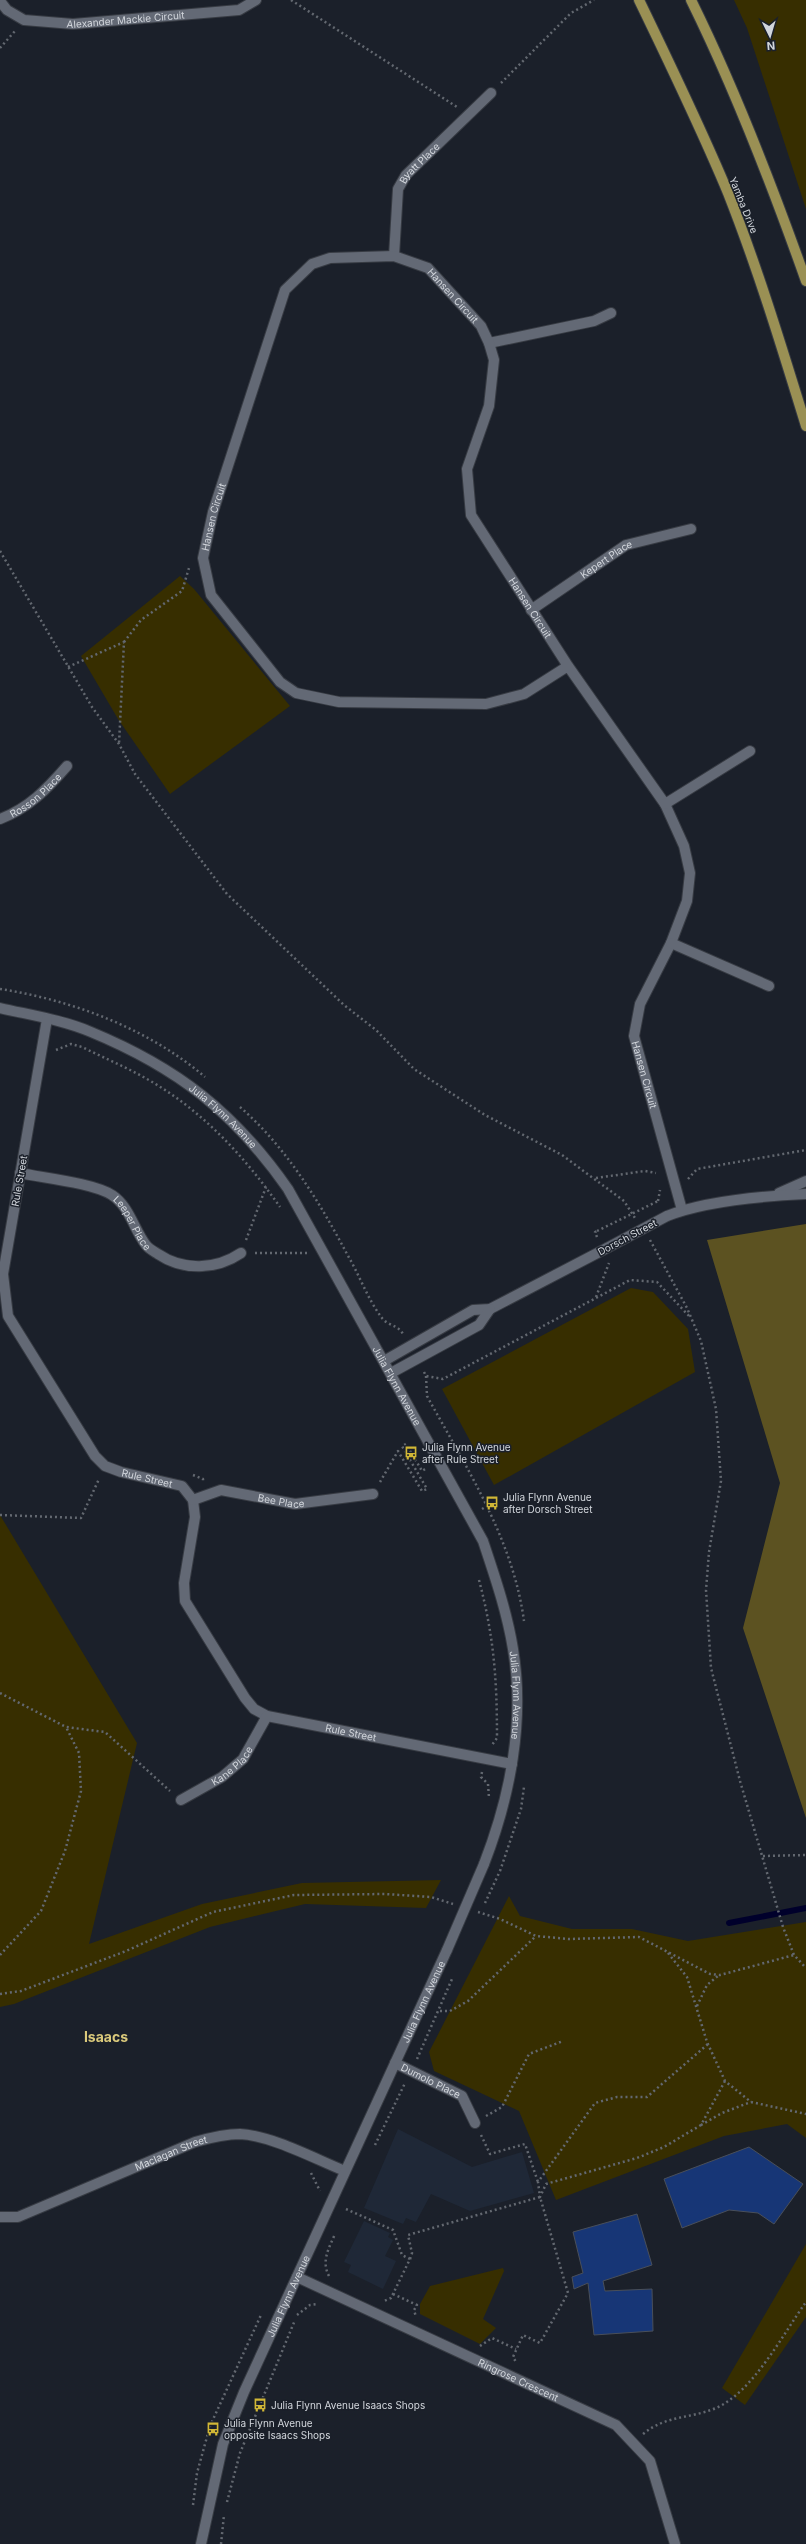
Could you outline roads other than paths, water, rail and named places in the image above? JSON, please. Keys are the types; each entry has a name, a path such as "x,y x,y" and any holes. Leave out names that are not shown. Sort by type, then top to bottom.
{"main road":[{"name":"Yamba Drive","path":"639,0 690,106 728,193 775,324 806,426"},
{"path":"691,0 711,42 760,156 806,281"}],"street":[{"name":"Alexander Mackie Circuit","path":"0,1 8,10 24,20 73,24 239,10 256,0"},
{"name":"Byatt Place","path":"394,256 398,190 406,175 491,93"},
{"name":"Hansen Circuit","path":"568,666 524,694 486,704 339,702 296,693 280,682 211,595 203,558 213,512 285,290 312,264 330,258 394,256 428,268 481,326 490,343 494,360 489,406 467,469 471,515 568,666 666,804 684,846 690,873 687,901 671,943 640,1004 634,1036 682,1210"},
{"path":"490,343 594,321 611,313"},
{"name":"Kepert Place","path":"532,610 626,545 691,529"},
{"path":"666,804 750,751"},
{"name":"Rosson Place","path":"0,820 18,812 43,794 67,766"},
{"path":"671,943 769,986"},
{"name":"Julia Flynn Avenue","path":"0,1008 90,1031 139,1055 190,1084 229,1117 261,1151 279,1177 320,1246 483,1541 503,1599 513,1651 517,1711 512,1764 499,1824 484,1864 447,1950 297,2277 223,2444 201,2544"},
{"name":"Rule Street","path":"47,1019 4,1274 8,1316 95,1456 105,1466 121,1472 182,1486 193,1500 194,1517 184,1583 185,1601 245,1698 254,1709 267,1716 512,1764"},
{"name":"Leeper Place","path":"20,1174 101,1190 113,1196 128,1213 146,1246 170,1262 200,1267 232,1259 241,1253"},
{"name":"Dorsch Street","path":"774,1196 806,1181"},
{"name":"Dorsch Street","path":"384,1361 473,1310 490,1309 667,1216 682,1210 774,1196 806,1194"},
{"name":"Dorsch Street","path":"391,1374 479,1325 490,1309"},
{"name":"Bee Place","path":"193,1500 221,1490 295,1504 373,1494"},
{"name":"Kane Place","path":"181,1800 222,1777 243,1759 267,1716"},
{"name":"Dumolo Place","path":"395,2063 462,2096 475,2123"},
{"name":"Maclagan Street","path":"0,2217 18,2217 194,2142 216,2137 241,2134 268,2140 345,2172"},
{"name":"Ringrose Crescent","path":"297,2277 590,2411 616,2426 634,2441 650,2461 675,2544"}],"waterway":[{"path":"729,1923 806,1908"}],"place":[{"name":"Julia Flynn Avenue after Rule Street","path":"411,1453"},
{"name":"Julia Flynn Avenue after Dorsch Street","path":"492,1503"},
{"name":"Julia Flynn Avenue Isaacs Shops","path":"260,2405"},
{"name":"Julia Flynn Avenue opposite Isaacs Shops","path":"213,2429"}],"district":[{"name":"Isaacs","path":"106,2037"}]}
